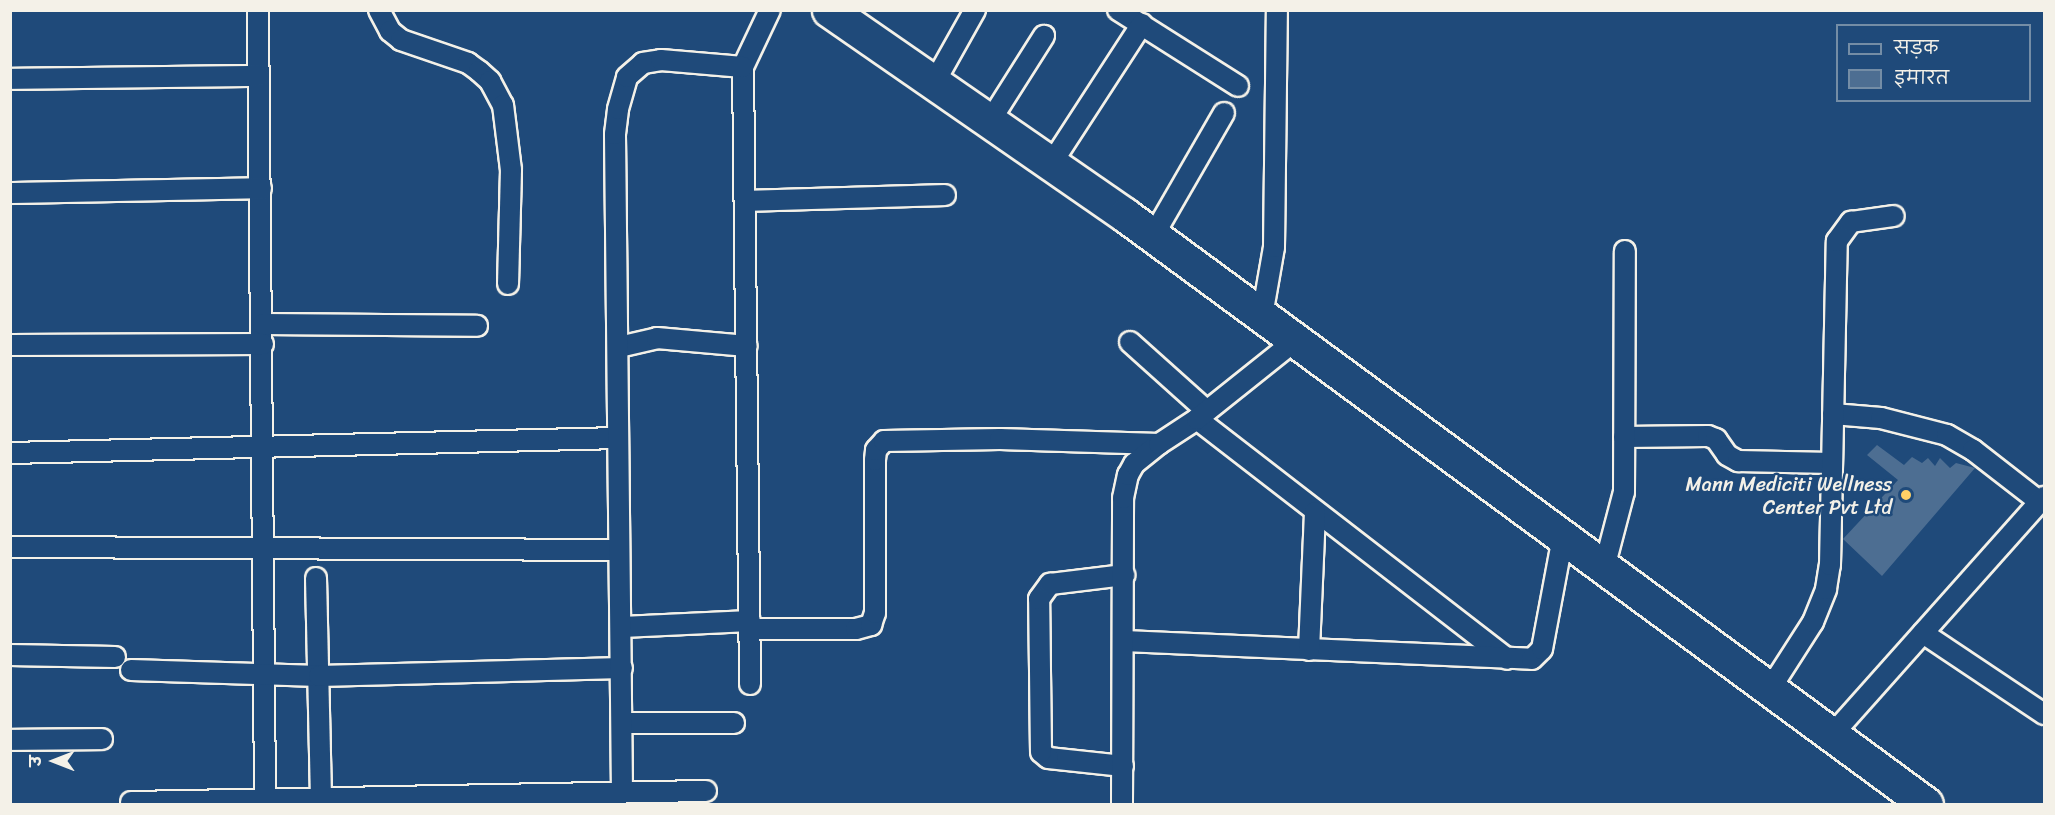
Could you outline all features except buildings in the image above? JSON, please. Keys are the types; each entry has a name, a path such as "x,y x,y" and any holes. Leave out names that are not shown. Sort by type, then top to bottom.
{"highway":[{"path":"829,10 860,20 934,83 1153,236 1926,804"}],"street":[{"path":"258,10 264,444 265,802"},
{"path":"379,10 390,31 401,40 468,63 479,71 490,81 503,105 511,170 508,284"},
{"path":"750,684 743,67 770,10"},
{"path":"934,83 975,10"},
{"path":"1118,10 1140,19 1238,86"},
{"path":"1262,316 1274,247 1277,10"},
{"path":"1051,164 1140,19"},
{"path":"990,121 1044,36"},
{"path":"622,793 615,134 627,76 644,63 662,60 743,67"},
{"path":"10,79 259,76"},
{"path":"1153,236 1224,113"},
{"path":"10,193 261,188"},
{"path":"745,201 945,195"},
{"path":"1770,689 1813,622 1826,589 1839,234 1851,222 1894,216"},
{"path":"1604,568 1621,509 1624,437 1625,251"},
{"path":"10,345 477,326"},
{"path":"619,347 657,338 747,346"},
{"path":"1122,804 1124,485 1134,464 1202,415 1296,340"},
{"path":"1130,342 1202,415 1315,512 1507,659"},
{"path":"1832,735 2042,499 1973,450 1947,435 1881,418 1833,414"},
{"path":"1624,437 1708,436 1716,439 1727,455 1738,461 1832,463"},
{"path":"10,453 264,444 618,438"},
{"path":"622,627 750,625 856,629 871,625 875,613 875,460 876,450 884,441 1000,439 1159,444"},
{"path":"1309,651 1315,512"},
{"path":"1124,641 1309,651 1532,659 1542,649 1563,537"},
{"path":"10,547 264,545 619,550"},
{"path":"1123,766 1048,758 1041,752 1039,598 1050,584 1124,575"},
{"path":"316,578 321,802"},
{"path":"1923,633 2044,714"},
{"path":"10,655 116,657"},
{"path":"131,669 263,676 319,676 622,668"},
{"path":"622,723 734,723"},
{"path":"10,740 102,739"},
{"path":"131,802 321,802 706,790"}],"place":[{"name":"Mann Mediciti Wellness Center Pvt Ltd","path":"1906,495"}]}
